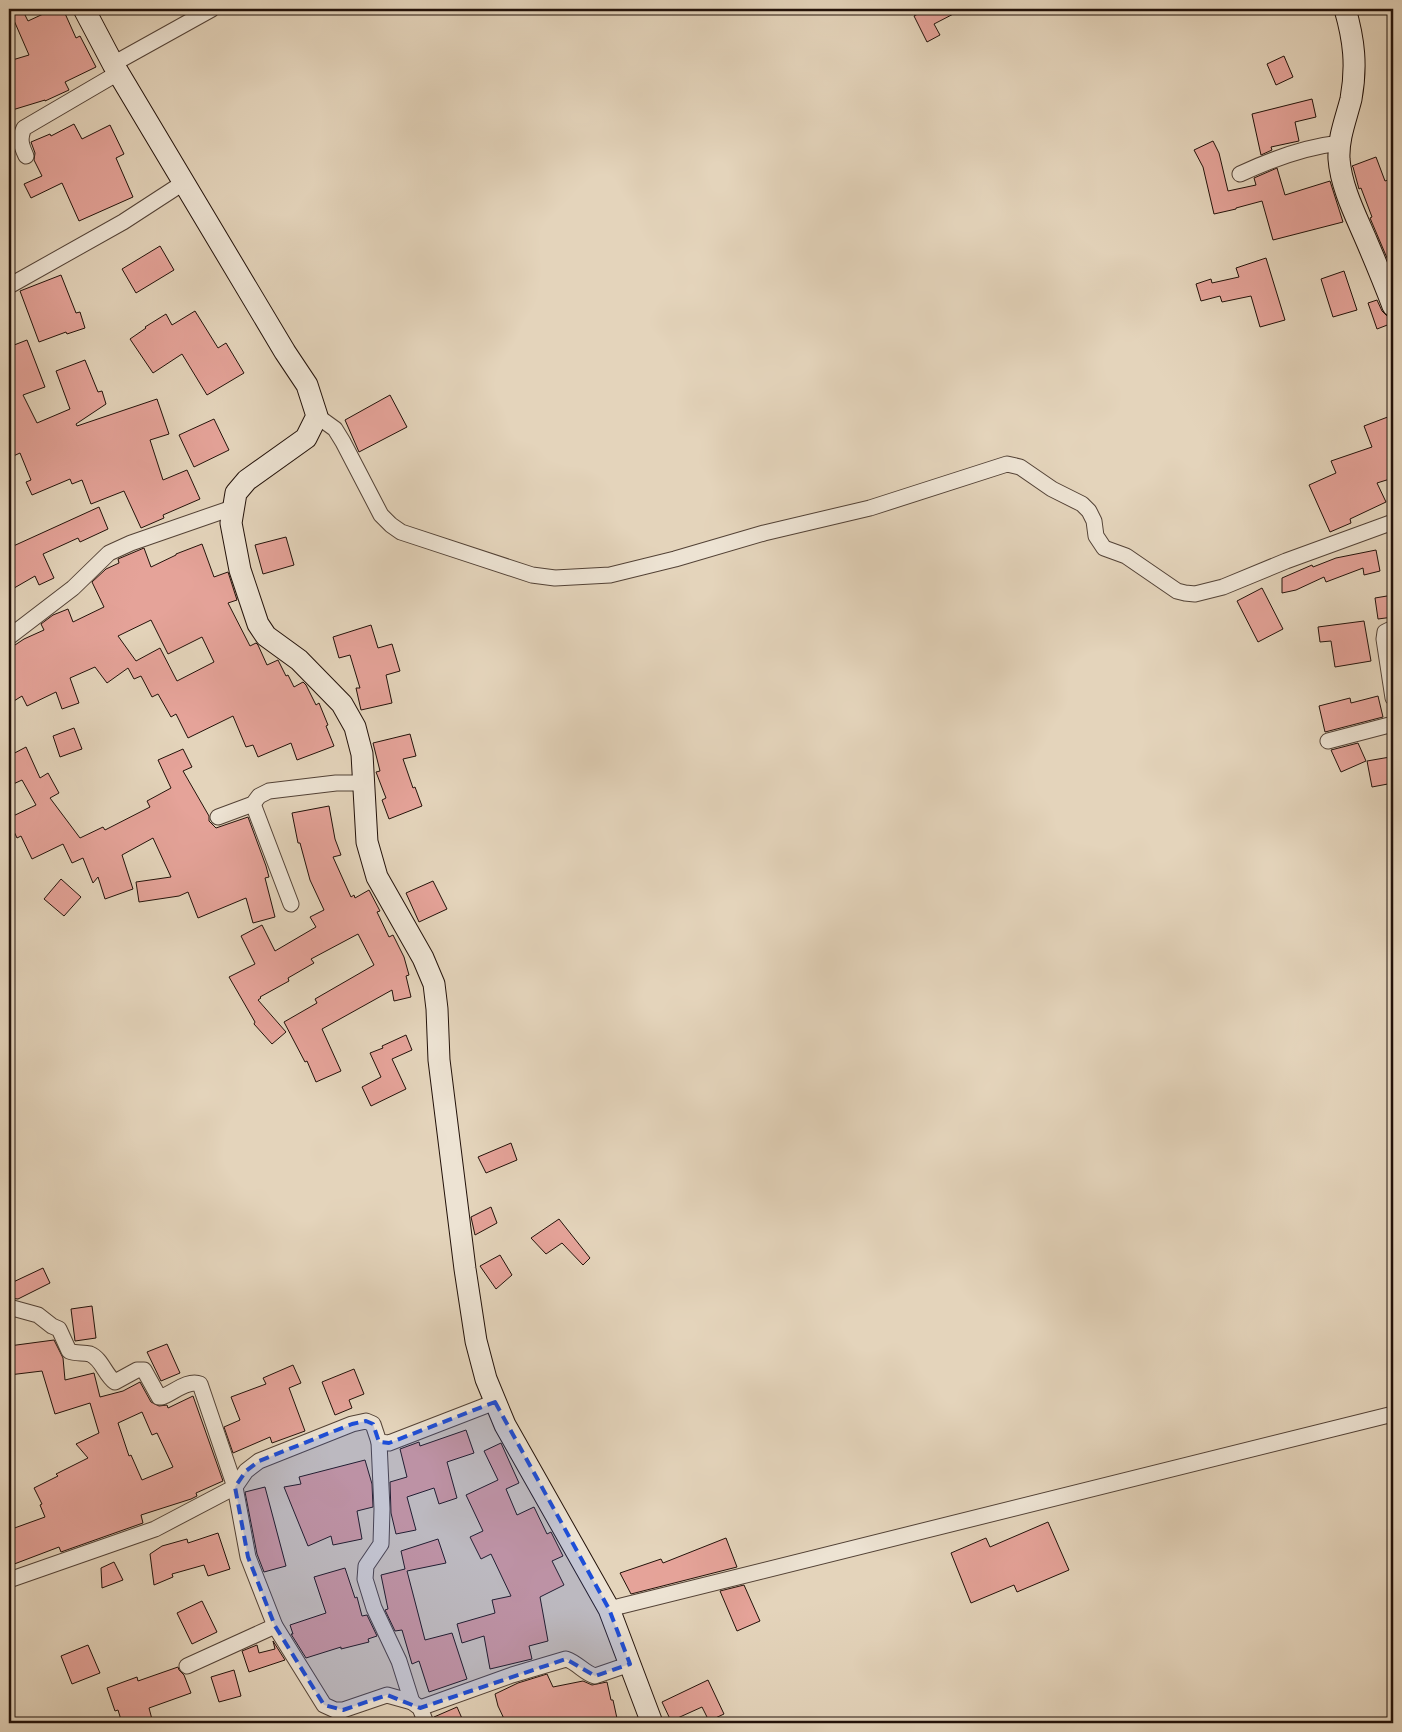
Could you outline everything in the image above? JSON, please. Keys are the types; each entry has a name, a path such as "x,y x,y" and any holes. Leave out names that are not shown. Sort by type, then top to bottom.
{"street":[{"path":"84,9 116,69 183,183 307,385 317,416 335,429 381,515 400,532 532,575 555,578 610,575 675,559 764,533 870,508 1007,464 1020,467 1052,489 1082,504 1089,511 1094,521 1096,536 1104,548 1126,556 1168,586 1186,593 1206,592 1223,587 1286,561 1393,522"},
{"path":"26,156 21,146 20,136 24,128 212,9"},
{"path":"1345,9 1355,51 1350,102 1340,143 1339,158 1344,182 1393,306"},
{"path":"1240,174 1268,161 1308,148 1340,143"},
{"path":"9,286 123,222 183,183"},
{"path":"317,416 306,438 247,480 236,493 231,523 240,570 258,624 266,636 299,660 342,704 355,727 362,754 367,842 377,876 423,958 434,984 439,1060 465,1269 476,1341 486,1379 505,1425 610,1609 652,1723"},
{"path":"9,637 73,588 109,552 232,508"},
{"path":"1393,628 1385,632 1384,639 1393,698"},
{"path":"1328,741 1393,724"},
{"path":"218,817 253,804 259,796 269,791 336,783 363,783"},
{"path":"253,804 291,904"},
{"path":"9,1307 38,1315 59,1329 69,1351 90,1354 97,1360 111,1379 116,1382 137,1370 144,1370 159,1397 162,1398 187,1385 196,1382 200,1384 235,1487 248,1556 275,1626 324,1705 329,1709 343,1710 387,1695 416,1705 566,1659 574,1662 589,1675 595,1676 630,1664"},
{"path":"379,1442 388,1443 495,1402"},
{"path":"610,1609 1393,1414"},
{"path":"9,1580 155,1529 235,1487 246,1471 259,1461 352,1424 366,1421 373,1424 379,1442 382,1509 381,1544 366,1566 364,1579 374,1608 399,1661 416,1705 426,1723"},
{"path":"187,1666 275,1626"}],"highlighted area":[{"path":"495,1402 609,1609 630,1664 595,1676 566,1659 420,1708 387,1695 343,1710 324,1705 275,1626 248,1557 235,1487 246,1471 259,1461 352,1424 366,1421 373,1424 379,1442 389,1443"}],"building":[{"path":"9,9 22,9 28,21 54,9 63,9 76,38 80,36 96,67 65,82 69,90 45,101 9,111 9,61 29,55"},
{"path":"927,9 963,9 934,24 940,35 927,42 914,16"},
{"path":"1284,56 1293,77 1276,85 1267,64"},
{"path":"1312,99 1316,117 1295,122 1299,141 1271,147 1272,150 1261,155 1252,114"},
{"path":"74,124 82,139 110,125 124,154 116,158 133,197 79,221 62,183 31,198 24,184 42,176 34,160 35,153 31,142 50,134 51,136"},
{"path":"1213,141 1219,153 1228,191 1256,185 1254,178 1277,168 1285,195 1330,181 1343,222 1273,240 1262,201 1214,214 1203,167 1194,150"},
{"path":"1376,157 1385,181 1393,178 1393,272 1370,218 1372,217 1361,188 1359,189 1352,166"},
{"path":"160,246 174,270 136,293 122,269"},
{"path":"1266,258 1285,320 1260,327 1251,296 1222,302 1220,296 1201,301 1196,284 1211,279 1212,283 1239,277 1236,268"},
{"path":"1344,271 1357,310 1333,317 1321,279"},
{"path":"61,275 76,313 80,312 85,328 67,334 66,332 39,342 20,291"},
{"path":"1377,300 1382,311 1388,317 1390,324 1377,329 1368,303"},
{"path":"195,311 218,348 226,343 244,373 207,395 182,354 153,373 130,339 166,314 172,325"},
{"path":"27,340 45,387 23,395 37,423 70,409 56,371 85,360 98,392 102,391 106,404 76,424 77,426 157,399 169,434 150,440 163,480 187,470 200,499 163,515 164,518 141,528 124,491 91,504 82,480 72,484 70,479 32,495 26,482 31,480 20,453 9,458 9,347"},
{"path":"390,395 407,427 359,452 345,420"},
{"path":"1393,415 1393,478 1377,483 1386,502 1350,519 1351,523 1330,532 1309,485 1336,473 1331,461 1372,447 1364,426"},
{"path":"214,419 229,450 194,467 179,435"},
{"path":"99,507 108,529 80,542 78,538 43,554 54,578 39,585 35,576 9,591 9,548"},
{"path":"286,537 294,565 263,574 255,545"},
{"path":"202,544 214,577 228,572 237,600 228,603 250,646 256,643 258,645 267,665 278,660 294,687 303,682 306,685 316,705 319,703 334,746 297,760 291,743 258,757 253,745 246,747 233,716 188,738 176,714 171,717 158,694 152,697 141,676 134,679 128,668 107,683 95,667 70,678 79,703 62,709 56,692 27,706 22,696 9,704 9,649 24,639 44,630 41,624 53,615 68,609 73,622 104,607 92,582 106,569 119,563 118,559 144,548 151,567 176,554","holes":["151,620 168,654 202,637 214,662 177,681 160,648 136,661 118,636"]},
{"path":"1376,550 1380,571 1364,575 1363,568 1326,582 1324,577 1296,590 1282,593 1282,578 1312,565 1313,567 1336,558"},
{"path":"1262,588 1283,629 1258,642 1237,601"},
{"path":"1393,595 1393,617 1378,619 1375,598"},
{"path":"1364,621 1371,661 1335,667 1331,641 1320,642 1318,627"},
{"path":"371,625 378,648 392,644 400,671 386,675 392,703 361,710 356,688 360,688 350,655 339,658 333,637"},
{"path":"1378,696 1383,717 1325,732 1319,706 1350,698 1351,703"},
{"path":"74,728 82,749 60,757 53,736"},
{"path":"410,734 416,756 403,759 413,788 415,787 422,806 389,819 382,800 386,798 376,772 380,771 373,743"},
{"path":"1358,743 1366,761 1341,772 1331,750"},
{"path":"26,747 40,778 48,773 59,793 50,798 80,838 103,827 105,830 150,807 147,801 171,788 158,760 183,749 192,767 183,771 209,816 209,821 216,828 248,817 269,877 265,878 275,917 253,923 246,898 198,918 188,892 179,896 139,902 136,882 171,877 153,838 122,855 133,889 105,899 98,877 93,883 83,858 72,863 63,844 32,859 21,836 17,838 9,821 9,818 36,805 22,780 9,786 9,756"},
{"path":"1390,757 1393,783 1372,787 1367,761"},
{"path":"329,806 335,839 341,855 333,857 351,897 354,895 355,898 369,890 380,911 377,912 389,937 393,935 404,957 409,975 406,976 411,997 394,1001 392,990 322,1029 341,1071 316,1082 307,1061 305,1062 284,1022 317,1003 315,999 374,965 358,934 311,959 314,963 288,978 289,981 260,997 258,1000 286,1032 272,1044 254,1024 255,1022 229,977 255,964 241,936 262,925 275,951 316,927 310,917 324,910 310,880 300,843 298,843 292,813"},
{"path":"61,879 81,897 64,916 44,899"},
{"path":"433,881 447,909 419,922 406,893"},
{"path":"406,1035 412,1050 392,1059 406,1089 371,1106 362,1087 381,1077 370,1053"},
{"path":"511,1143 517,1160 486,1173 478,1157"},
{"path":"491,1207 497,1223 475,1235 471,1217"},
{"path":"559,1219 590,1258 583,1265 562,1243 546,1254 531,1238"},
{"path":"500,1255 512,1275 496,1289 480,1266"},
{"path":"43,1268 50,1283 18,1299 9,1298 9,1284"},
{"path":"92,1306 96,1338 75,1341 71,1309"},
{"path":"54,1340 63,1358 65,1380 94,1373 100,1397 123,1391 140,1382 151,1402 159,1406 167,1405 168,1408 193,1396 223,1481 196,1493 197,1496 191,1499 141,1515 143,1523 61,1552 59,1547 9,1566 9,1530 45,1517 40,1505 42,1504 34,1488 58,1476 56,1474 88,1458 76,1444 99,1433 90,1403 55,1414 42,1371 9,1375 9,1346","holes":["142,1412 152,1435 157,1433 173,1467 142,1480 131,1455 129,1456 118,1423"]},
{"path":"167,1344 180,1373 161,1381 147,1352"},
{"path":"293,1365 301,1383 289,1388 305,1431 272,1443 270,1437 233,1453 224,1427 240,1420 231,1397 266,1384 263,1378"},
{"path":"354,1369 364,1394 349,1400 352,1408 335,1415 322,1382"},
{"path":"466,1430 474,1453 447,1462 457,1498 439,1504 434,1488 407,1497 416,1530 396,1534 391,1513 390,1482 407,1477 400,1449 419,1442 420,1446"},
{"path":"501,1443 519,1483 506,1489 517,1515 534,1507 547,1534 551,1532 563,1556 552,1561 564,1585 540,1597 548,1641 529,1646 532,1659 490,1669 484,1636 462,1643 457,1624 495,1613 492,1600 511,1596 491,1554 481,1559 470,1537 483,1531 466,1495 498,1480 484,1451"},
{"path":"365,1460 372,1484 373,1507 357,1511 362,1539 333,1545 331,1536 308,1546 284,1487 301,1484 299,1477"},
{"path":"265,1487 286,1566 264,1572 257,1554 245,1492"},
{"path":"1048,1522 1069,1570 1017,1592 1014,1585 971,1603 951,1553 986,1538 990,1547"},
{"path":"218,1533 230,1569 208,1576 204,1565 172,1574 173,1577 154,1585 150,1554 162,1546 187,1539 188,1543"},
{"path":"726,1538 737,1567 631,1594 620,1573 661,1559 663,1563"},
{"path":"438,1539 446,1563 407,1571 425,1640 452,1633 467,1679 429,1692 419,1661 412,1664 402,1630 395,1631 385,1610 388,1609 381,1575 405,1569 401,1551"},
{"path":"114,1562 123,1580 102,1588 101,1568"},
{"path":"345,1568 355,1598 357,1597 362,1616 367,1615 377,1636 368,1639 369,1642 341,1649 341,1647 306,1658 291,1634 293,1634 290,1625 326,1613 314,1577"},
{"path":"744,1585 760,1621 737,1631 720,1591"},
{"path":"202,1601 217,1632 192,1644 177,1613"},
{"path":"273,1641 285,1660 249,1672 242,1651 257,1645 259,1653 275,1649"},
{"path":"88,1645 100,1673 72,1684 61,1656"},
{"path":"178,1667 184,1675 191,1693 149,1708 153,1723 122,1723 118,1710 115,1711 107,1688 137,1677 138,1681"},
{"path":"234,1670 241,1696 219,1702 211,1677"},
{"path":"547,1674 553,1687 583,1681 592,1685 607,1682 618,1723 506,1723 495,1694 518,1683"},
{"path":"708,1680 724,1714 709,1721 702,1707 671,1721 662,1702"},
{"path":"457,1707 464,1723 435,1723 434,1717"}]}
